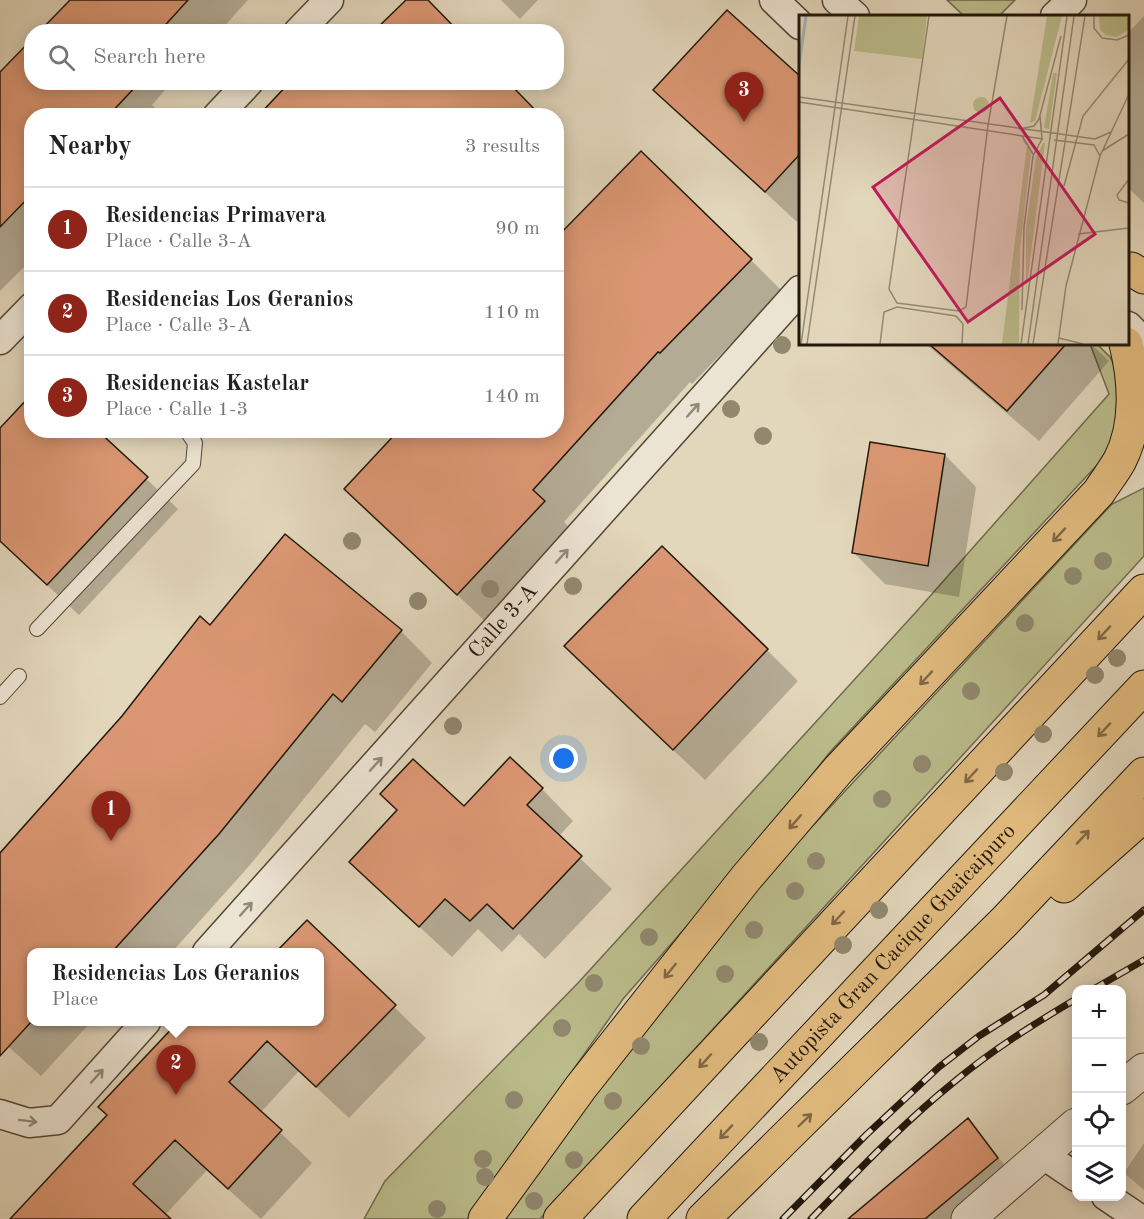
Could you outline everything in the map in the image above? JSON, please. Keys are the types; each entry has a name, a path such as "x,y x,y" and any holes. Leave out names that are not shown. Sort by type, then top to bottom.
{"highway":[{"path":"484,1219 581,1087 746,878 839,770 1099,492 1120,459 1127,437 1134,397 1126,345"},
{"path":"1099,492 1144,464"},
{"path":"560,1219 1144,591"},
{"name":"Autopista Gran Cacique Guaicaipuro","path":"644,1219 1144,687"},
{"path":"703,1219 926,1000 1144,774"},
{"path":"926,1000 999,943 1144,815"}],"street":[{"path":"306,24 329,0"},
{"path":"774,0 799,23"},
{"path":"837,0 854,15"},
{"path":"1056,15 1072,0"},
{"path":"225,108 241,90"},
{"name":"Calle 3-A","path":"211,948 799,292"},
{"path":"0,340 24,316"},
{"path":"1129,327 1144,342"},
{"path":"0,1114 29,1123 58,1120 142,1026"},
{"path":"1126,1085 1144,1070"},
{"path":"968,1219 1072,1129"},
{"path":"1042,1154 1072,1174"},
{"path":"1112,1201 1140,1219"}],"lane":[{"path":"37,629 193,464 195,443 192,438"},
{"path":"0,697 19,676"}],"green space":[{"path":"947,0 1015,0 1000,15 963,15"},
{"path":"1090,345 1098,345 1110,357 1123,385 1113,440 1098,464 830,752 741,864 623,999 468,1219 364,1219 385,1181 578,983 916,612 1109,394"},
{"path":"1144,488 1144,556 540,1219 502,1219 510,1204 753,890 1112,504"}],"building":[{"path":"70,0 188,0 166,24 47,24"},
{"path":"406,0 428,0 451,24 381,24"},
{"path":"727,10 799,75 799,155 765,192 653,90"},
{"path":"24,47 24,90 132,90 116,108 24,108 24,202 0,227 0,72"},
{"path":"282,90 516,90 533,108 266,108"},
{"path":"641,151 752,259 660,353 658,352 533,490 545,501 457,595 344,489 392,438 564,438 564,230"},
{"path":"930,345 1065,345 1007,411"},
{"path":"24,402 24,438 106,438 148,477 47,585 0,541 0,428"},
{"path":"870,442 945,454 928,566 852,553"},
{"path":"285,534 402,630 342,702 333,694 219,834 116,948 27,948 27,1026 0,1056 0,853 122,716 200,616 210,625"},
{"path":"662,546 768,649 673,750 564,646"},
{"path":"510,757 543,788 527,805 582,856 513,929 487,904 470,921 445,899 419,927 349,862 397,810 380,794 413,759 464,806"},
{"path":"307,920 396,1005 316,1087 267,1041 229,1082 282,1130 228,1189 175,1140 133,1184 171,1219 10,1219 107,1115 98,1107 174,1026 324,1026 324,948 280,948"},
{"path":"968,1118 998,1158 925,1219 848,1219"}],"railway":[{"path":"783,1219 866,1135 939,1067 979,1036 1044,995 1144,910"},
{"path":"1101,985 1144,960"},
{"path":"811,1219 898,1131 954,1082 983,1059 1072,1001"}],"place":[{"name":"Residencias Kastelar","path":"744,122"},
{"name":"Residencias Primavera","path":"111,841"},
{"name":"Residencias Los Geranios","path":"176,1095"}]}
